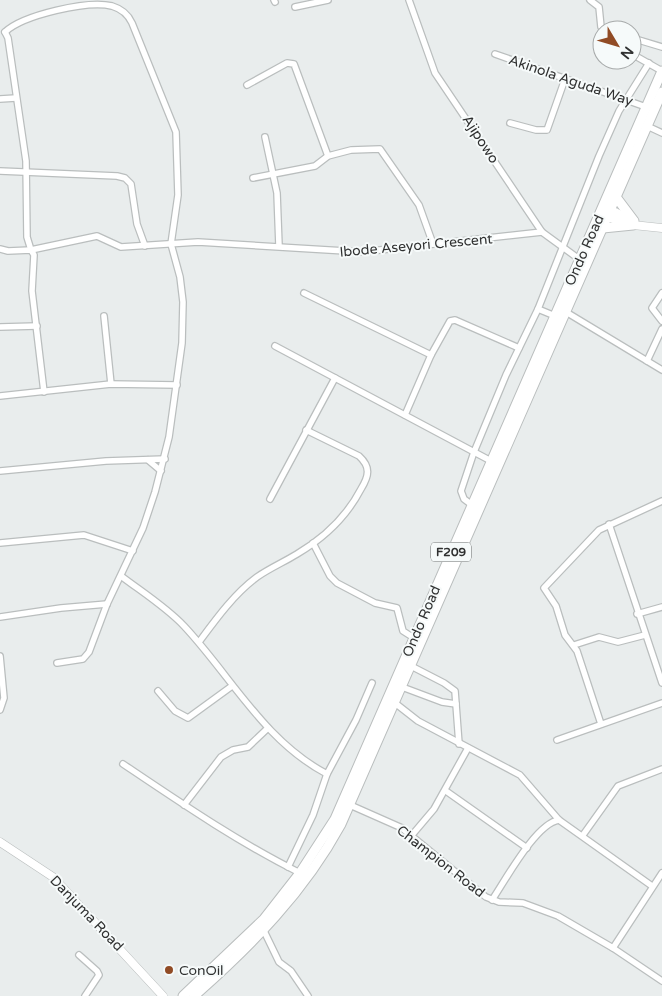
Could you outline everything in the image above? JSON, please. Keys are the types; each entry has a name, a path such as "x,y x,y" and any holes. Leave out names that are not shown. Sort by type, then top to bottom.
{"main road":[{"name":"Ondo Road","path":"194,996 201,985 249,936 300,873 334,819 414,638 446,576 603,228 605,212 662,71"},
{"name":"Ondo Road","path":"183,996 201,985 264,931 311,873 330,844 350,805 402,687 472,505 579,259 605,212 616,197 662,92"},
{"path":"603,228 636,224 616,197"}],"street":[{"path":"295,7 328,0"},
{"name":"Ajipowo","path":"409,0 435,73 542,232 579,259"},
{"path":"590,0 599,7 600,20"},
{"path":"44,392 32,291 35,264 27,237 27,172 8,38 2,31 26,18 85,6 112,6 128,15 176,132 178,194 171,244 175,255 183,302 182,343 165,459 143,528 86,657 80,660 57,662"},
{"path":"642,41 662,47"},
{"name":"Akinola Aguda Way","path":"495,54 646,107"},
{"path":"642,59 662,71"},
{"path":"247,85 287,63 294,64 328,156"},
{"path":"472,505 464,499 461,491 474,452 538,309 599,156 626,99 649,63"},
{"path":"510,123 536,130 547,130 564,79"},
{"path":"0,99 16,98"},
{"path":"647,126 662,133"},
{"path":"265,137 277,193 278,246"},
{"path":"253,178 314,166 328,156 351,150 377,148 382,150 419,205 433,244"},
{"path":"0,171 117,176 125,178 131,184 138,224 145,246"},
{"path":"605,212 636,224 662,228"},
{"name":"Ibode Aseyori Crescent","path":"0,249 8,252 31,250 96,236 121,247 198,242 278,246 351,253 542,232"},
{"path":"304,293 431,355"},
{"path":"662,293 652,308 662,321"},
{"path":"538,309 555,316"},
{"path":"566,312 662,370"},
{"path":"104,316 111,384"},
{"path":"405,415 431,355 452,320 519,348"},
{"path":"0,326 36,326"},
{"path":"647,361 662,329"},
{"path":"275,346 491,461"},
{"path":"270,499 335,378"},
{"path":"0,396 111,384 177,385"},
{"path":"199,642 241,590 258,576 313,544 334,526 354,504 368,474 368,467 359,456 306,430"},
{"path":"0,472 106,461 165,459"},
{"path":"148,460 161,471"},
{"path":"601,724 574,645 565,635 560,624 556,606 544,588 599,530 662,501"},
{"path":"609,524 637,614 662,683"},
{"path":"0,543 84,536 133,550"},
{"path":"313,544 334,580 345,588 375,603 396,608 401,617 403,630 414,638"},
{"path":"121,576 172,615 199,642 232,686 268,728 290,750 327,774"},
{"path":"0,617 61,608 108,604"},
{"path":"637,614 662,607"},
{"path":"574,645 599,637 618,642 645,635"},
{"path":"0,656 4,698 0,710"},
{"path":"410,666 455,691 458,744"},
{"path":"288,866 313,815 327,774 356,720 372,683"},
{"path":"158,691 175,712 188,718 232,686"},
{"path":"402,687 435,700 456,704"},
{"path":"395,703 418,721 458,744 520,775 559,820 583,835 652,886"},
{"path":"557,740 662,703"},
{"path":"184,805 221,757 233,750 248,747 268,728"},
{"path":"412,835 434,809 446,791 468,748"},
{"path":"123,764 254,849 300,873"},
{"path":"583,835 618,786 662,769"},
{"path":"446,791 527,848"},
{"name":"Champion Road","path":"350,805 390,822 412,835 492,900 523,903 544,909 613,948 662,981"},
{"path":"492,900 527,848 546,826 552,821 559,820"},
{"name":"Danjuma Road","path":"0,842 53,877 163,996"},
{"path":"613,948 662,873"},
{"path":"264,931 279,962 291,971 308,996"},
{"path":"80,955 98,970 99,975 85,996"}],"place":[{"name":"ConOil","path":"169,970"}]}
